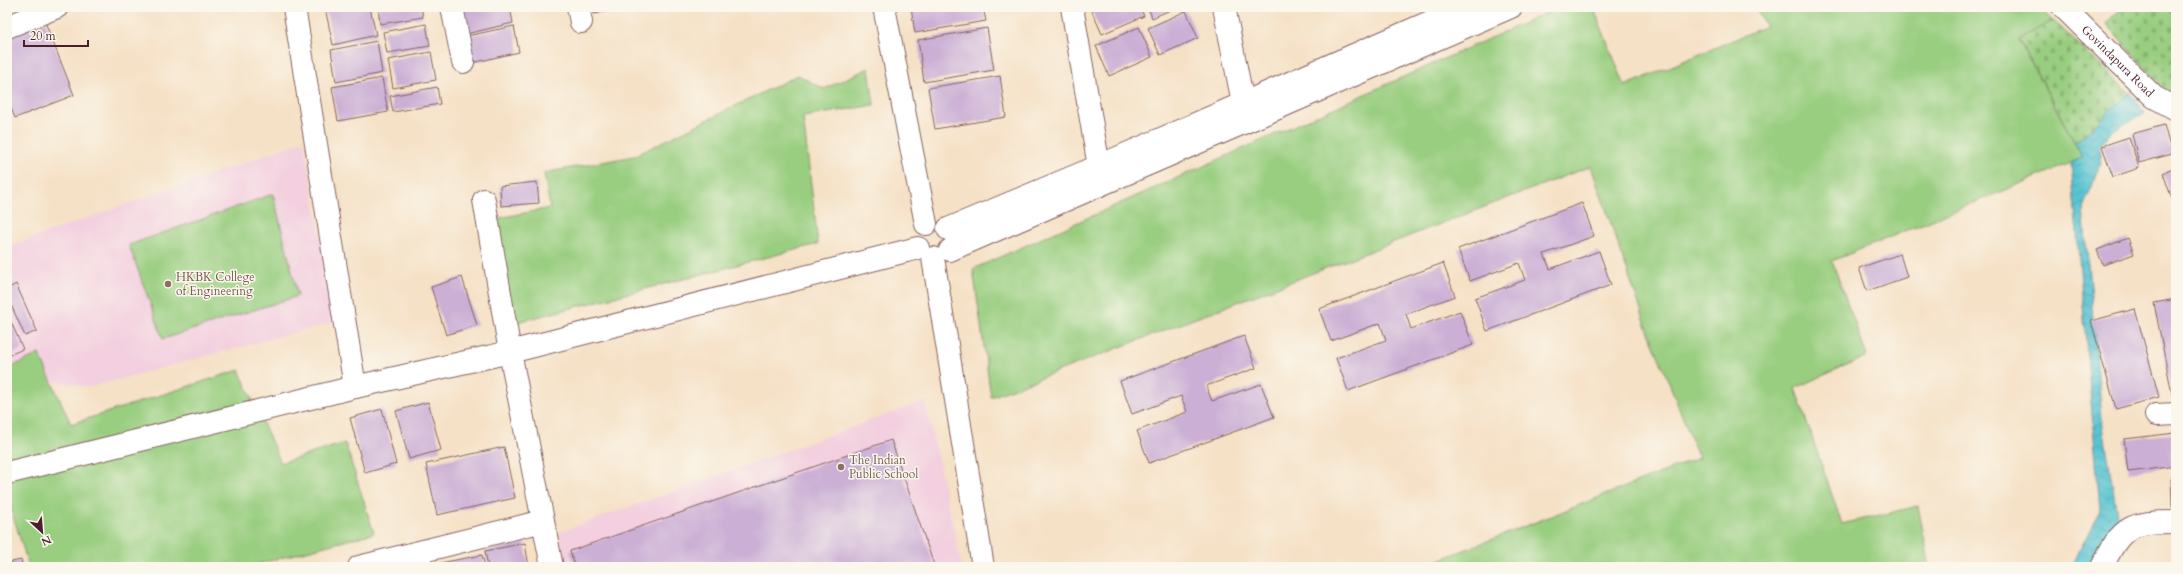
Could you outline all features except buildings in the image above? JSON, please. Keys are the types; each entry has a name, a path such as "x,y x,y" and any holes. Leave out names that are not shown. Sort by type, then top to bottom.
{"street":[{"path":"7,27 36,11 57,7"},
{"path":"294,7 355,387"},
{"path":"452,7 463,62"},
{"path":"884,7 926,224 918,232 916,238 937,246"},
{"path":"1072,7 1101,175"},
{"path":"1224,7 1245,113"},
{"path":"1245,113 1464,7"},
{"path":"7,474 355,387 510,352 937,246 1245,113 1512,7"},
{"name":"Govindapura Road","path":"2063,7 2154,97 2176,109"},
{"path":"484,200 510,352 552,567"},
{"path":"937,246 983,567"},
{"path":"359,567 424,559 544,521"},
{"path":"2102,567 2111,548 2125,530 2145,522 2176,522"}],"shaded area":[{"name":"HKBK College of Engineering","path":"304,141 335,322 90,387 52,381 39,354 7,369 7,247"},
{"name":"The Indian Public School","path":"925,401 962,567 566,567 560,532"}],"green space":[{"path":"1560,7 1593,7 1625,86 1766,26 1755,7 2039,7 2053,20 2019,41 2083,158 1832,261 1867,356 1795,388 1842,524 1918,506 1930,567 1421,567 1699,458 1646,325 1591,166 991,397 973,269"},
{"path":"2123,7 2176,7 2176,88 2165,91 2106,23"},
{"path":"2053,20 2130,93 2075,143 2019,40"},
{"path":"869,68 874,105 803,117 818,244 510,324 489,220 550,208 544,173 634,156 798,75 824,89"},
{"path":"273,194 298,296 163,339 129,245"},
{"path":"39,354 71,424 239,370 281,463 345,443 374,533 247,567 29,567 9,503 7,503 7,369"}],"water":[{"path":"2130,93 2145,113 2113,130 2099,147 2101,164 2083,208 2102,419 2118,521 2095,567 2071,567 2100,510 2071,163 2083,157 2075,143"}],"place":[{"name":"HKBK College of Engineering","path":"168,284"},
{"name":"The Indian Public School","path":"841,467"}]}
